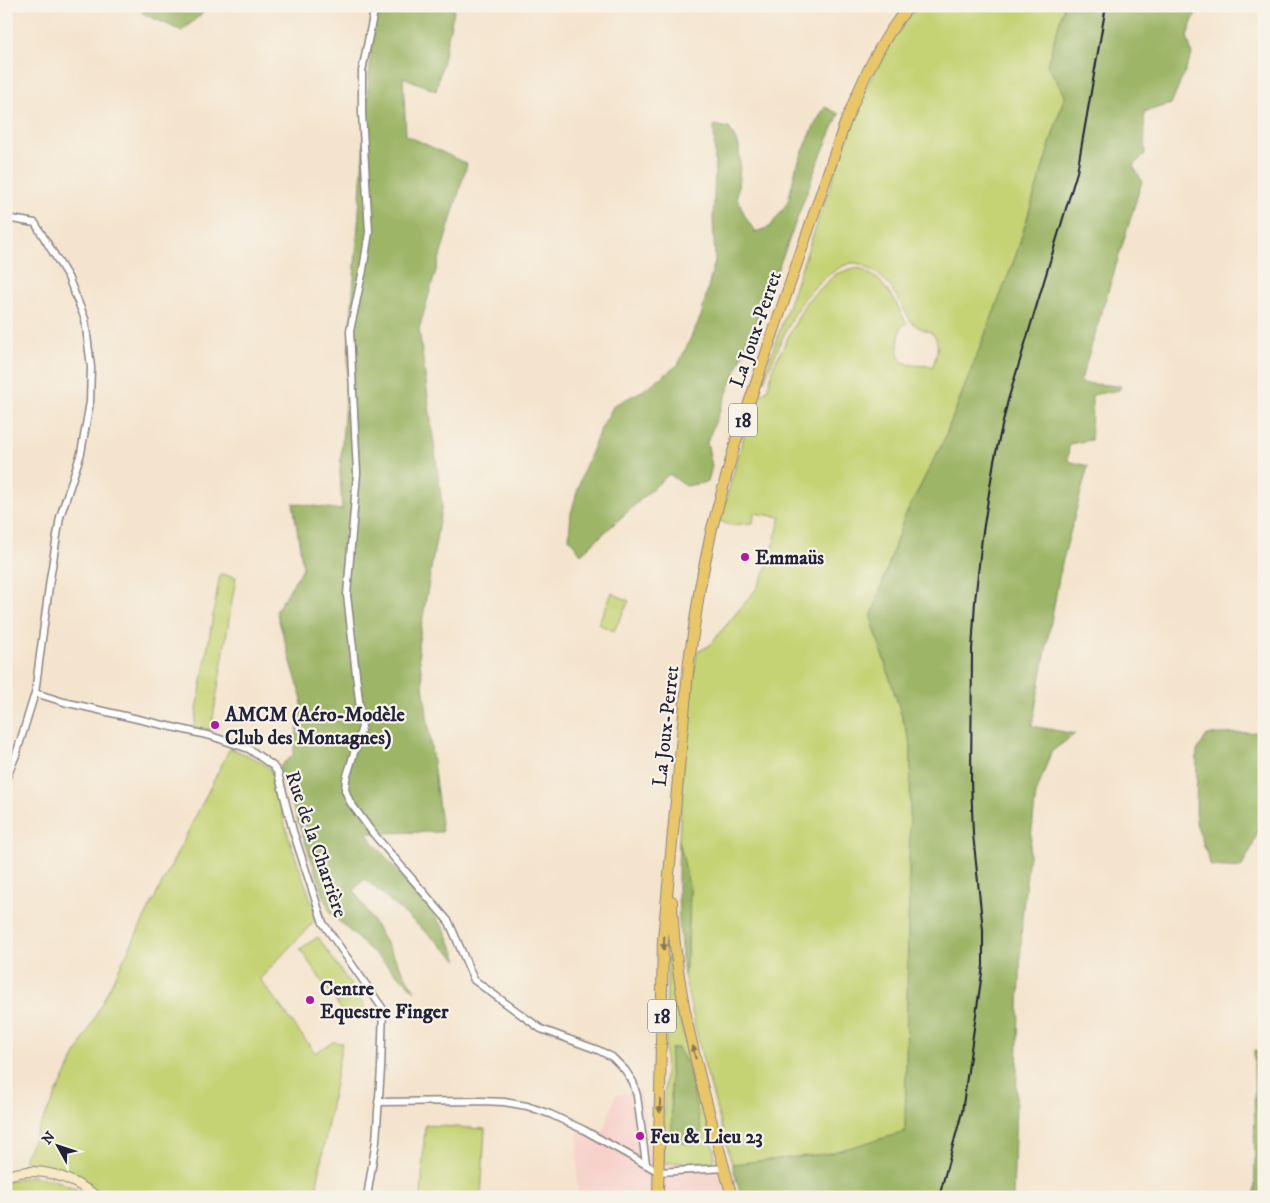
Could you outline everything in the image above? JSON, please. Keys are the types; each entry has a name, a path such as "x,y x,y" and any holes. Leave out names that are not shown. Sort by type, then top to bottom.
{"main road":[{"name":"La Joux-Perret","path":"659,1172 664,939 693,628 706,554 722,487 753,387 854,100 876,54 909,6"},
{"name":"La Joux-Perret","path":"671,860 674,941 682,998 725,1168"},
{"name":"18","path":"725,1168 732,1197"},
{"path":"6,1176 26,1171 51,1173 76,1183 98,1197"},
{"name":"18","path":"658,1197 659,1172"}],"street":[{"path":"374,6 362,80 362,113 369,232 350,331 357,474 346,594 362,727 344,790 372,832 449,922 474,980 541,1029 598,1050 612,1057 625,1070 633,1082 637,1096 646,1164"},
{"path":"6,218 35,223 68,277 85,319 91,367 90,402 86,428 81,453 60,517 35,693 16,755 6,779"},
{"name":"Rue de la Charrière","path":"35,693 64,702 211,736 248,749 273,766 278,774 293,831 323,922 382,1009 376,1141 367,1197"},
{"path":"378,1102 480,1101 504,1102 527,1106 577,1126 659,1172 725,1168"}],"shaded area":[{"path":"641,1091 652,1164 717,1161 728,1197 589,1197 588,1195 577,1195 578,1124 602,1135 616,1095"}],"green space":[{"path":"148,6 211,6 182,31 142,13"},
{"path":"377,6 455,6 436,91 403,77 406,135 467,164 419,329 442,504 418,646 442,832 366,833 444,928 458,960 365,879 354,890 415,991 330,913 279,767 293,755 302,699 276,611 303,568 293,503 342,510 340,471 372,33"},
{"path":"918,6 1064,6 1047,65 1065,95 1015,258 943,442 904,518 871,618 911,745 905,1133 826,1154 732,1164 700,1049 684,975 688,948 690,890 679,840 684,749 697,652 709,646 757,588 766,570 781,517 754,513 753,523 730,525 720,521 755,396 767,391 774,365 806,302 836,274 854,268 862,269 879,280 894,299 906,323 901,327 899,339 898,349 901,360 912,365 933,366 937,345 935,337 910,320 893,291 880,276 869,268 857,263 842,267 833,272 804,299 785,333 764,381 762,381 860,101 886,52"},
{"path":"1064,6 1198,6 1187,36 1192,55 1171,104 1144,112 1145,154 1133,166 1142,181 1080,383 1121,386 1119,390 1092,395 1091,440 1069,444 1068,461 1088,466 1061,567 1032,726 1075,734 1051,752 1036,794 1022,917 1013,1197 741,1197 732,1164 826,1154 905,1132 911,745 871,618 904,518 943,442 1015,258 1065,95 1047,65"},
{"path":"825,107 839,114 818,162 785,251 707,442 712,466 708,482 686,486 669,474 581,554 569,538 571,513 582,475 599,432 614,405 642,391 678,365 701,316 715,260 713,219 714,125 729,128 739,146 740,166 737,197 746,218 755,232 770,227 788,202 796,168 814,126"},
{"path":"220,574 236,577 211,730 194,728"},
{"path":"612,593 629,601 614,631 598,624"},
{"path":"1256,732 1264,736 1264,813 1253,845 1241,868 1211,866 1196,823 1197,751 1207,735"},
{"path":"230,748 261,762 274,776 279,789 285,825 317,918 260,979 315,1053 333,1042 342,1043 315,1197 107,1197 78,1177 34,1165 23,1160"},
{"path":"679,840 690,890 688,948 684,975 678,908"},
{"path":"318,937 365,1006 347,1018 300,949"},
{"path":"668,939 674,991 715,1157 713,1162 663,1163","holes":["678,1048 686,1062 691,1080 672,1134 671,1049"]},
{"path":"678,1048 686,1062 691,1080 702,1135 702,1141 694,1144 682,1142 672,1134 670,1061 671,1049"},
{"path":"1254,1051 1264,1052 1264,1197 1255,1197"},
{"path":"425,1125 485,1129 481,1197 421,1197"},
{"path":"29,1176 60,1182 88,1197 6,1197 6,1182"}],"railway":[{"path":"939,1197 962,1112 983,966 983,930 973,834 971,781 972,650 982,538 994,461 1008,400 1077,172 1106,6"}],"place":[{"name":"Emmaüs","path":"745,557"},
{"name":"AMCM (Aéro-Modèle Club des Montagnes)","path":"215,725"},
{"name":"Centre Equestre Finger","path":"310,1000"},
{"name":"Feu & Lieu 23","path":"640,1136"}]}
